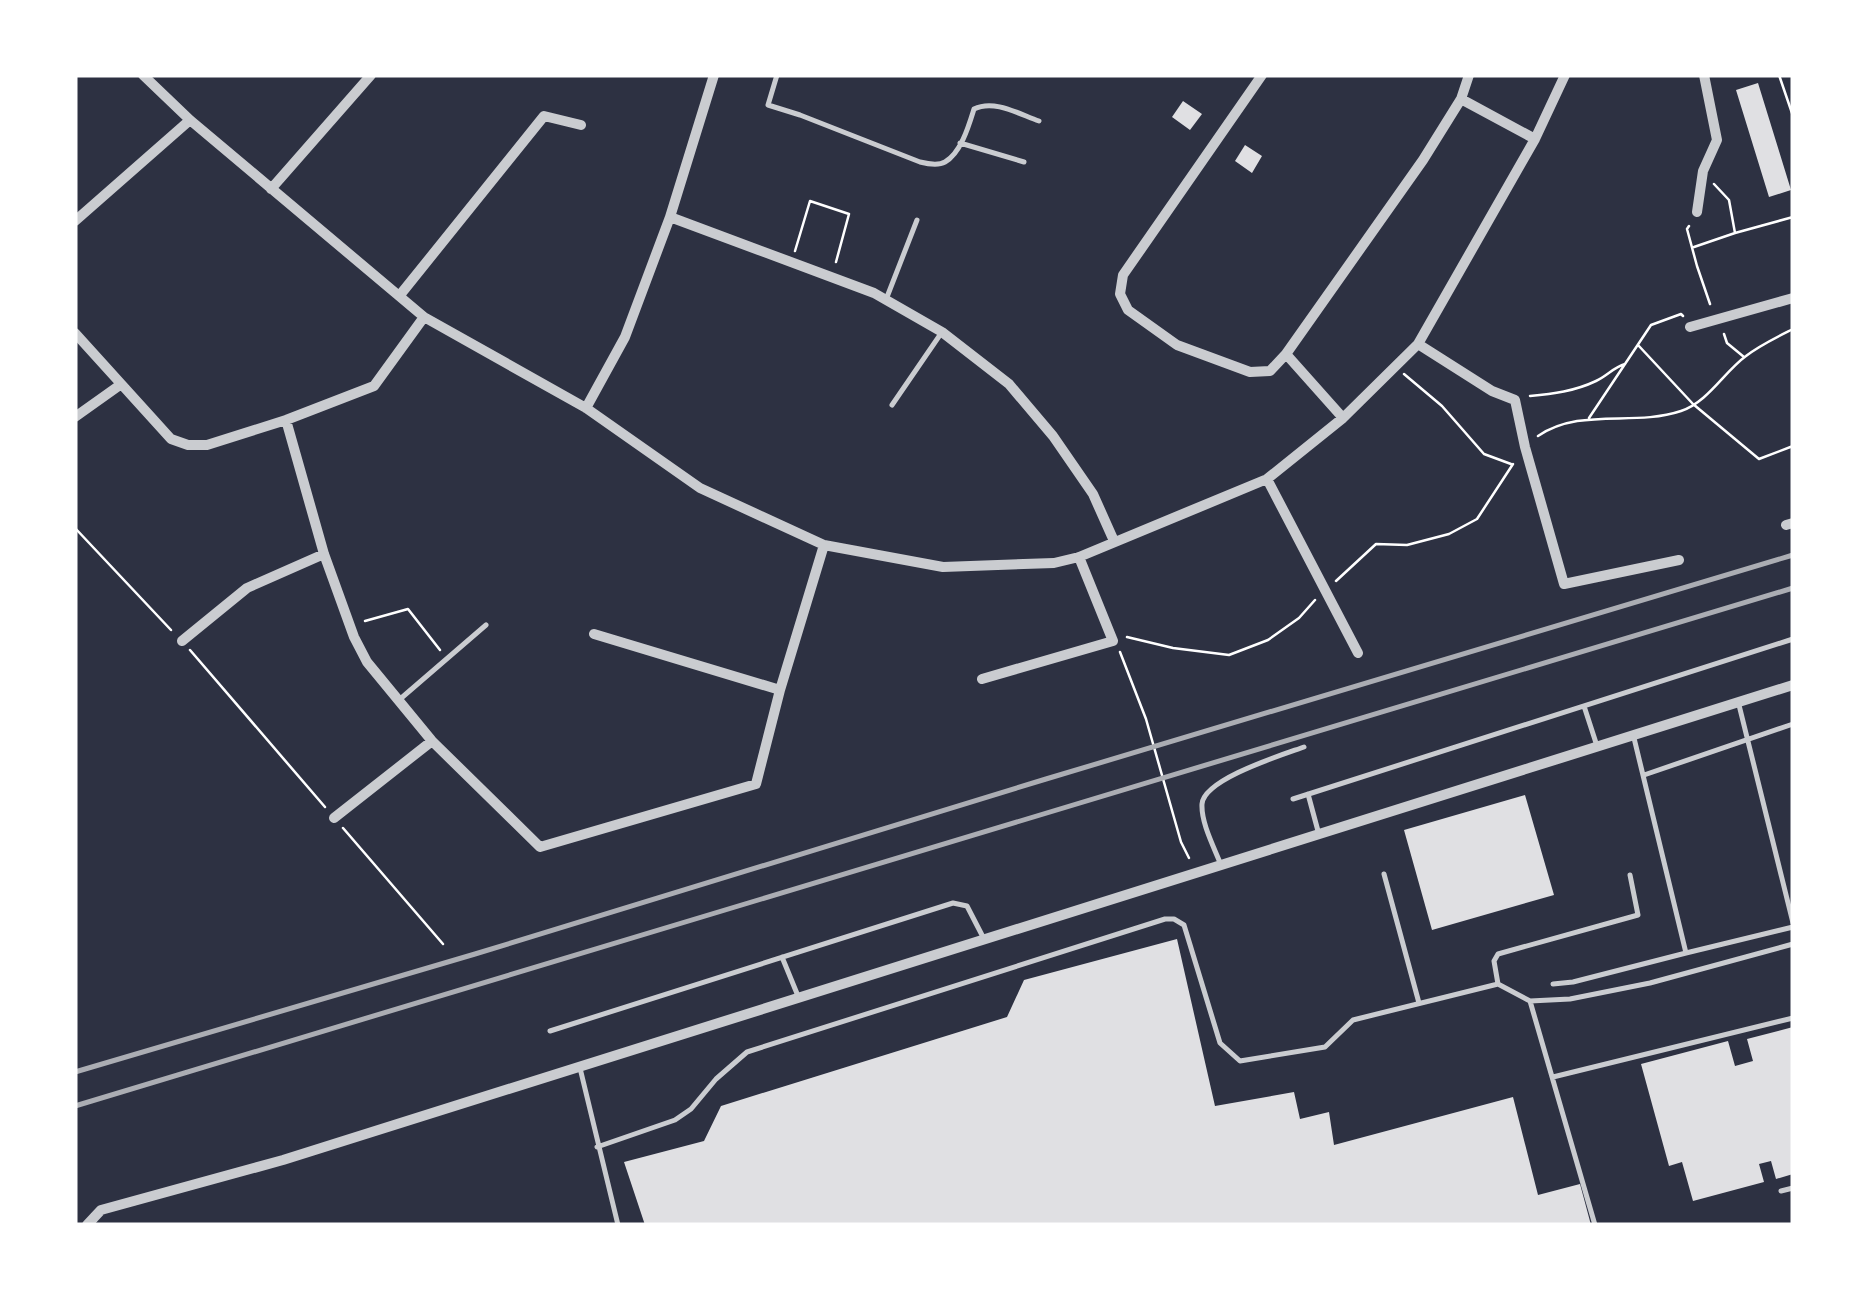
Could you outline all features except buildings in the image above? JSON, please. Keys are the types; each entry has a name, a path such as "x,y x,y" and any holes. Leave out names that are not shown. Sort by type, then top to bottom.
{"street":[{"path":"143,75 190,120 424,317 586,408 700,488 824,545 943,567 1054,563 1079,557 1268,479 1344,418 1418,344 1535,139 1565,75"},
{"path":"586,408 625,337 670,217 714,75"},
{"path":"1262,75 1123,275 1120,294 1128,310 1177,345 1250,372 1270,371 1286,354 1423,160 1460,98 1469,75"},
{"path":"1697,212 1703,172 1717,140 1704,75"},
{"path":"271,189 368,76"},
{"path":"1460,98 1535,139"},
{"path":"400,295 544,116 581,125"},
{"path":"75,221 190,120"},
{"path":"670,217 874,292 942,332 1010,384 1053,436 1093,494 1114,542"},
{"path":"1690,326 1793,298"},
{"path":"75,333 172,439 188,445 207,445 374,386 424,317"},
{"path":"1418,344 1492,391 1515,400 1564,584 1678,560"},
{"path":"1286,354 1344,418"},
{"path":"75,418 120,385"},
{"path":"286,420 324,554 349,625 368,662 432,741 540,847 756,784 824,545"},
{"path":"1268,479 1358,653"},
{"path":"182,641 247,588 324,554"},
{"path":"982,680 1113,641 1079,557"},
{"path":"594,634 780,690"},
{"path":"87,1225 101,1210 283,1160 1793,685"},
{"path":"334,818 432,741"}],"lane":[{"path":"777,75 768,104 920,162 943,164 955,153 974,109 984,104 1039,122"},
{"path":"960,143 1024,162"},
{"path":"886,300 917,220"},
{"path":"892,405 942,332"},
{"path":"399,700 486,625"},
{"path":"1294,798 1793,639"},
{"path":"1553,984 1793,926 1738,702"},
{"path":"1584,706 1597,746"},
{"path":"1644,775 1793,724"},
{"path":"1633,735 1686,953"},
{"path":"1221,865 1206,826 1202,804 1205,793 1261,762 1304,747"},
{"path":"1308,794 1319,834"},
{"path":"1384,874 1419,1003"},
{"path":"1498,984 1494,961 1498,954 1638,915 1630,875"},
{"path":"550,1030 953,903 967,906 984,940"},
{"path":"597,1146 675,1120 747,1052 1165,919 1184,925 1220,1043 1240,1061 1325,1047 1353,1020 1498,984 1530,1001 1570,1000 1793,944"},
{"path":"782,957 799,998"},
{"path":"1530,1001 1595,1225"},
{"path":"1553,1077 1793,1018"},
{"path":"580,1067 618,1225"},
{"path":"1781,1191 1793,1188"}],"path":[{"path":"1780,75 1793,116"},
{"path":"1703,172 1729,200 1735,233"},
{"path":"792,262 810,201 848,214 832,277"},
{"path":"1697,212 1687,229 1692,248 1727,344 1744,357"},
{"path":"1692,248 1793,216"},
{"path":"1588,420 1651,325 1681,314 1690,326"},
{"path":"1196,873 1181,842 1146,718 1113,641 1126,637 1229,655 1268,640 1299,618 1376,544 1407,544 1448,534 1477,518 1525,447 1542,433 1567,421 1647,419 1685,410 1713,389 1744,357 1793,330"},
{"path":"1638,345 1693,404 1759,458 1793,446"},
{"path":"1515,400 1588,385 1625,364"},
{"path":"1395,367 1442,406 1484,454 1512,465"},
{"path":"75,528 182,641 444,944"},
{"path":"349,625 408,609 446,659"}],"railway":[{"path":"75,1072 1793,555"},
{"path":"75,1106 1793,588"}]}
